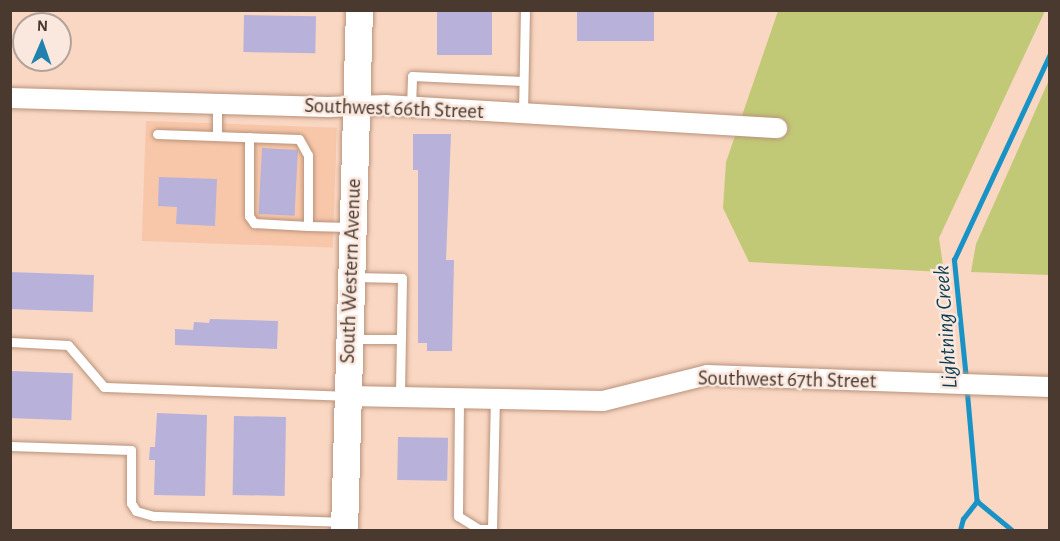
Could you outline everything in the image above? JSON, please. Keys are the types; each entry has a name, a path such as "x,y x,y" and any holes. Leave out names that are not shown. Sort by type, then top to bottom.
{"main road":[{"name":"South Western Avenue","path":"344,526 359,10"}],"street":[{"name":"Southwest 66th Street","path":"10,98 411,107 777,128"},
{"name":"Southwest 67th Street","path":"348,396 495,401 603,401 707,375 1050,387"}],"lane":[{"path":"522,113 525,10"},
{"path":"411,107 412,76 523,81"},
{"path":"217,104 217,136"},
{"path":"157,134 249,137 304,142 308,155 308,226"},
{"path":"249,137 249,216 254,223 352,227"},
{"path":"351,277 402,278 400,398"},
{"path":"350,339 401,339"},
{"path":"10,342 68,345 104,387 348,396"},
{"path":"459,400 458,516 479,529 492,530 495,401"},
{"path":"10,446 131,450 131,503 136,511 154,516 344,526"}],"shaded area":[{"path":"146,121 337,128 333,248 142,241"}],"green space":[{"path":"778,11 1045,11 939,238 944,272 749,262 723,208 726,162"},
{"path":"1049,80 1049,275 971,272 976,244"}],"building":[{"path":"437,10 492,10 492,55 437,55"},
{"path":"577,10 654,10 654,41 577,41"},
{"path":"244,15 316,16 315,53 243,52"},
{"path":"413,134 451,134 446,260 454,260 452,351 427,351 427,343 418,343 418,170 413,170"},
{"path":"262,148 298,150 294,216 259,214"},
{"path":"159,177 217,179 215,226 176,224 177,207 158,206"},
{"path":"10,272 94,275 93,312 10,309"},
{"path":"210,319 278,321 277,349 175,345 175,329 193,330 194,322 209,323"},
{"path":"10,371 73,373 71,420 10,418"},
{"path":"157,413 207,415 205,496 154,495 155,460 149,460 150,447 155,447"},
{"path":"234,416 286,417 285,496 233,495"},
{"path":"398,437 448,438 447,481 397,480"}],"waterway":[{"name":"Lightning Creek","path":"966,379 954,260 1050,54"},
{"name":"Lightning Creek","path":"967,388 977,501 1012,530"},
{"path":"960,530 963,519 977,501"}]}
